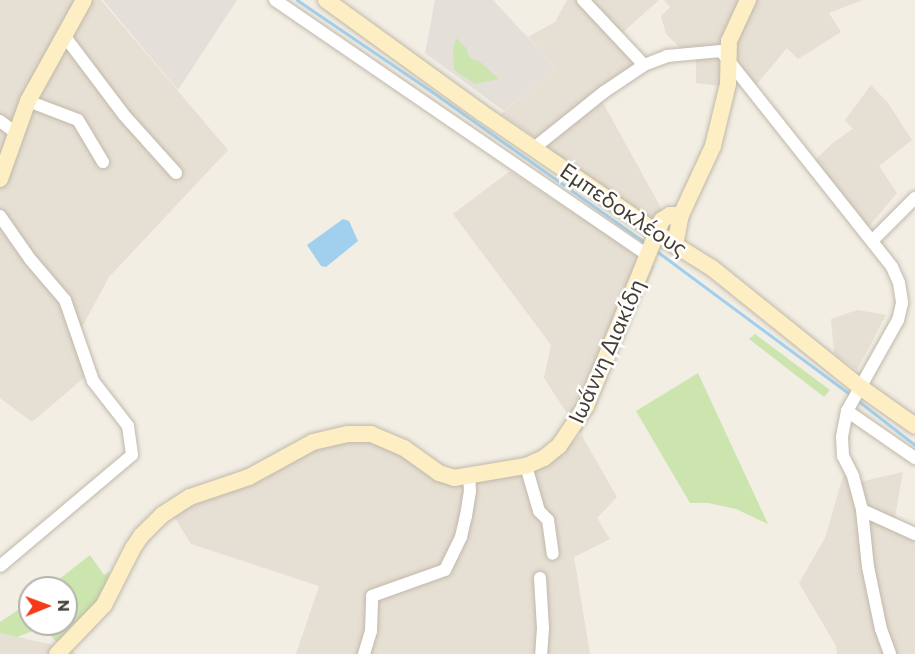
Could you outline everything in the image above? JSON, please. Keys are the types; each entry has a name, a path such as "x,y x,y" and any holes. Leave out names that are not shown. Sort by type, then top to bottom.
{"street":[{"path":"0,178 28,101 63,34 84,0"},
{"path":"275,0 648,255"},
{"name":"Εμπεδοκλέους","path":"326,0 534,148 737,286 860,387 915,426"},
{"path":"675,245 681,215 715,140 728,84 729,41 748,0"},
{"path":"587,1 644,65"},
{"path":"63,34 131,123 176,173"},
{"path":"534,148 604,92 644,65 666,56 713,50 724,52 892,267 899,283 902,303 891,335 849,408 842,437 843,456 853,476 862,510 868,567 881,629 890,654"},
{"path":"28,101 78,120 103,162"},
{"path":"0,121 16,133"},
{"path":"872,241 915,198"},
{"path":"656,232 666,217 681,215"},
{"path":"0,216 30,259 65,300 93,381 128,426 132,455 0,566"},
{"name":"Ιωάννη Διακίδη","path":"57,654 104,605 133,548 141,536 162,515 190,497 249,477 308,444 330,437 371,434 404,448 443,475 454,478 526,466 544,458 559,446 577,422 592,393 656,232"},
{"path":"849,408 915,458"},
{"path":"526,466 539,511 548,520 553,554"},
{"path":"364,654 371,631 372,596 445,570 464,527 470,492 469,475"},
{"path":"862,510 915,534"},
{"path":"540,578 543,628 541,654"}],"shaded area":[{"path":"0,0 101,0 228,150 109,277 81,329 93,370 32,422 0,398"},
{"path":"103,0 237,0 178,90"},
{"path":"435,0 493,0 556,68 504,111 425,53"},
{"path":"567,0 577,0 639,65 539,140 501,114 556,68 528,37 555,22"},
{"path":"589,0 659,0 621,34"},
{"path":"664,0 863,0 829,13 841,32 798,59 787,48 756,85 732,56 721,86 696,83 696,48 682,50 666,34 661,16 670,7"},
{"path":"871,85 888,103 912,140 879,166 897,193 867,229 813,162 834,142 853,129 845,120"},
{"path":"602,101 661,208 661,214 652,219 558,157 546,145"},
{"path":"510,171 655,266 581,434 617,497 597,518 610,539 574,557 590,654 296,654 319,586 191,544 173,515 320,443 379,441 439,479 555,455 581,435 544,378 551,345 453,214"},
{"path":"857,310 886,315 857,370 834,353 831,319"},
{"path":"903,472 893,528 915,538 915,654 837,654 836,646 799,583 825,538 844,473 851,484"},
{"path":"0,633 71,649 76,654 0,654"}],"green space":[{"path":"456,38 466,48 470,58 480,62 499,79 475,84 454,70 453,49"},
{"path":"755,334 830,390 824,397 749,339"},
{"path":"698,373 768,524 736,509 708,503 690,503 636,411"},
{"path":"90,555 104,575 109,572 107,588 78,623 78,576 63,576"},
{"path":"18,610 20,636 17,637 0,633 0,622"},
{"path":"51,636 66,636 58,644"}],"water":[{"path":"343,219 349,221 358,241 326,267 321,266 307,245"}],"waterway":[{"path":"297,0 431,91 647,244"},
{"path":"655,250 852,396"},
{"path":"857,400 915,445"}]}
